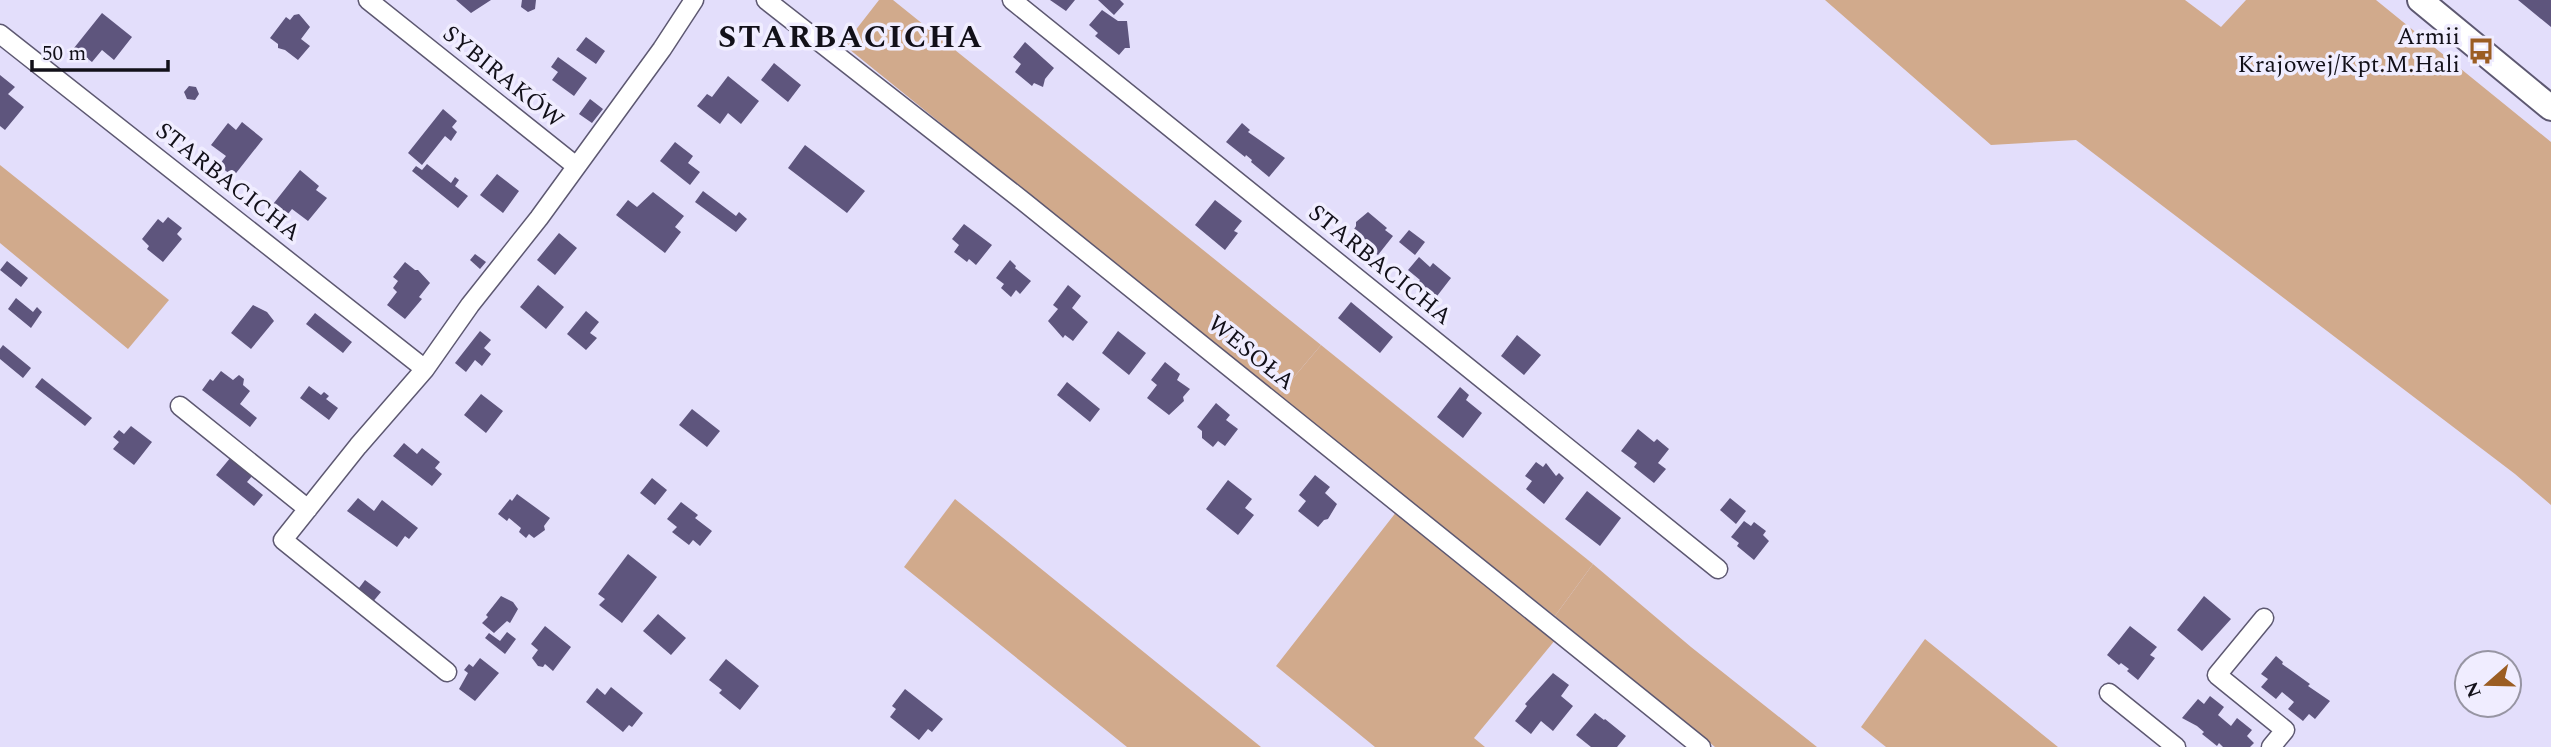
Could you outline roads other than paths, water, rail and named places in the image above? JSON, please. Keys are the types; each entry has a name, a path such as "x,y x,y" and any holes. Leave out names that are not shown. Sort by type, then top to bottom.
{"street":[{"name":"SYBIRAKÓW","path":"368,0 576,166"},
{"path":"447,672 283,540 425,369 470,305 539,218 662,49 694,0"},
{"name":"WESOŁA","path":"766,0 1023,201 1701,747"},
{"name":"STARBACICHA","path":"1012,0 1718,569"},
{"path":"2420,0 2551,108"},
{"name":"STARBACICHA","path":"0,34 425,369"},
{"path":"180,406 308,509"},
{"path":"2263,618 2217,675 2285,730 2271,747"},
{"path":"2109,693 2176,747"}],"place":[{"name":"Armii Krajowej/Kpt.M.Hali","path":"2481,51"}],"district":[{"name":"STARBACICHA","path":"851,37"}]}
